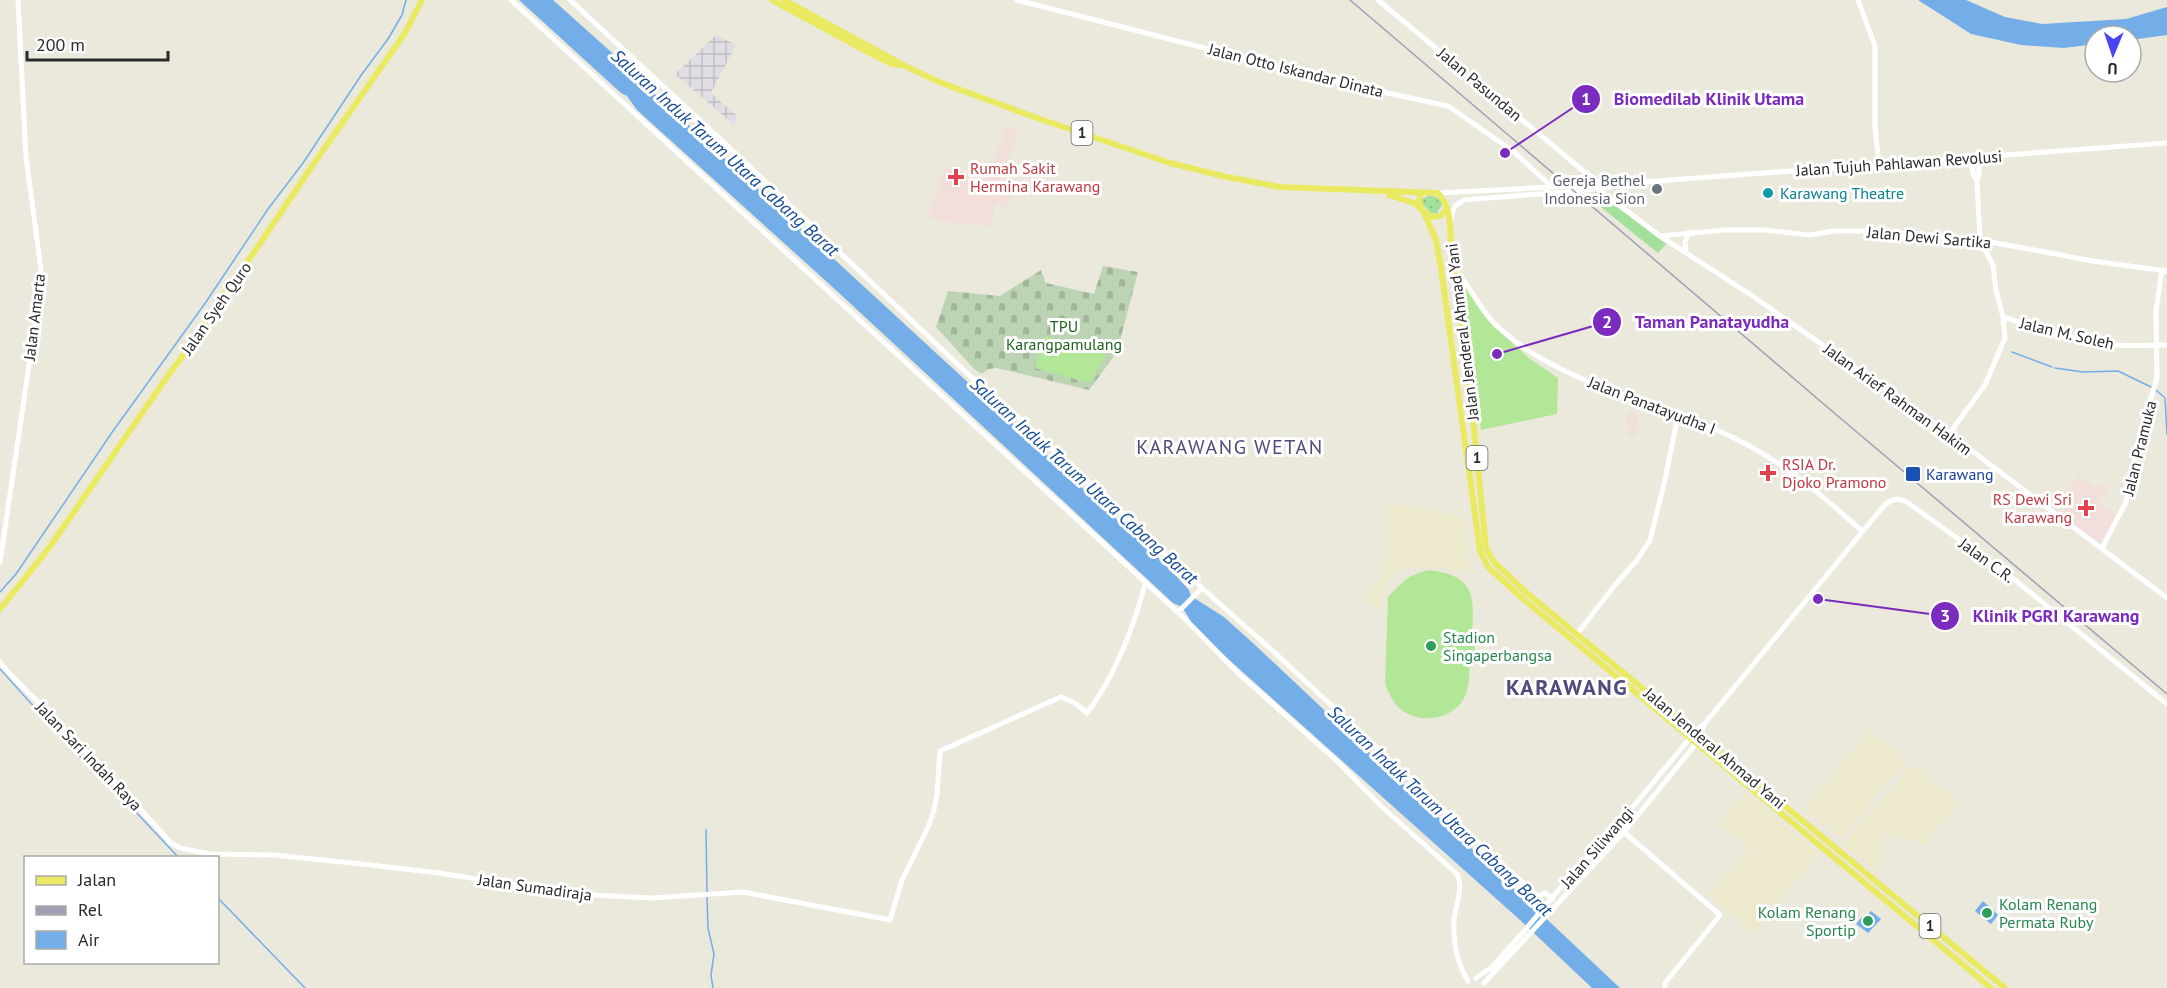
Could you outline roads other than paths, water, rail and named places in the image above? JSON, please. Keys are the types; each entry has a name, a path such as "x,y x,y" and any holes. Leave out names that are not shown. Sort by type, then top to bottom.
{"main road":[{"name":"Jalan Syeh Quro","path":"0,609 49,548 197,337 224,294 405,33 422,0"},
{"name":"Jalan Tujuh Pahlawan Revolusi","path":"772,0 892,64 903,65"},
{"name":"Jalan Tujuh Pahlawan Revolusi","path":"784,0 903,65 939,82 1170,163 1238,180 1296,189 1438,193"},
{"name":"Jalan Tujuh Pahlawan Revolusi","path":"1296,189 1387,195 1414,202 1422,209"},
{"name":"Jalan Jenderal Ahmad Yani","path":"1423,193 1419,199 1436,240 1442,268 1468,475 1478,543 1484,561 1501,579 2005,988"},
{"name":"Jalan Jenderal Ahmad Yani","path":"1438,193 1444,199 1450,221 1486,548 1500,568 1577,634 1587,647"},
{"path":"1422,209 1428,216 1436,217 1445,213 1447,209"},
{"path":"1468,475 1479,475"},
{"name":"Jalan Jenderal Ahmad Yani","path":"1611,667 1690,738 1697,737 1991,988"}],"street":[{"name":"Jalan Amarta","path":"0,562 42,277 26,157 18,0"},
{"path":"512,0 1145,584 1179,611 1240,675 1338,762 1382,807 1459,876 1454,935 1458,958 1468,981 1465,988"},
{"path":"570,0 970,376 1016,415 1538,896 1545,893 1553,899"},
{"name":"Jalan Otto Iskandar Dinata","path":"1017,0 1302,73 1448,106 1513,151 1552,187"},
{"name":"Jalan Pasundan","path":"1378,0 1600,187"},
{"path":"1858,0 1875,46 1875,128 1879,164"},
{"name":"Jalan Tujuh Pahlawan Revolusi","path":"1438,193 1600,187 1879,164 2167,144"},
{"path":"1949,434 1985,386 2005,341 1993,265 1980,240 1977,180 1979,158"},
{"path":"1970,159 1977,180"},
{"path":"1581,169 1585,179 1581,186"},
{"name":"Jalan Tujuh Pahlawan Revolusi","path":"1447,209 1473,198 1622,186 1630,183"},
{"path":"1622,186 1623,208"},
{"name":"Jalan Arief Rahman Hakim","path":"1600,187 1660,236 1949,434 2167,598"},
{"path":"1450,221 1455,206"},
{"name":"Jalan Dewi Sartika","path":"1660,236 1689,232 1767,230 1800,235 1834,231 1863,231 1980,240 2093,261 2165,271"},
{"path":"1686,252 1685,242 1689,232"},
{"name":"Jalan Panatayudha I","path":"1454,269 1464,279 1498,327 1523,346 1568,372 1678,416 1712,427 1771,458 1806,482 1862,531"},
{"name":"Jalan Pramuka","path":"2102,548 2126,502 2140,434 2155,387 2158,372 2156,311 2165,271"},
{"name":"Jalan M. Soleh","path":"2003,317 2036,329 2105,344 2167,345"},
{"path":"1577,634 1637,560 1650,540 1678,416"},
{"name":"Jalan C.R.","path":"1862,531 1892,499 1907,502 2015,580 2167,704"},
{"name":"Jalan Siliwangi","path":"1485,986 1660,789 1705,723 1862,531"},
{"name":"Jalan Sumadiraja","path":"180,848 210,854 274,855 409,869 572,894 630,898 743,892 890,920 902,880 934,810 940,751 1061,697 1075,703 1087,713 1112,671 1133,627 1145,584"},
{"path":"1179,611 1202,588"},
{"name":"Jalan Sari Indah Raya","path":"0,662 171,843 180,848"},
{"name":"Jalan Siliwangi","path":"1468,981 1491,967 1525,930 1576,869 1617,826 1690,738"},
{"path":"1652,784 1660,789"},
{"path":"1624,832 1720,915 1665,983 1665,988"},
{"path":"1576,869 1584,876"},
{"path":"1476,978 1485,986"}],"water":[{"path":"519,0 553,0 638,76 1165,564 1189,590 1191,596 1224,617 1255,645 1620,988 1592,988 1520,920 1217,649 1192,623 1182,607 1173,603 838,292 637,110 627,96"},
{"path":"1918,0 1966,0 2005,17 2042,24 2126,19 2167,7 2167,35 2143,38 2143,24 2083,24 2083,46 2064,48 2021,45 1971,34"},
{"name":"Kolam Renang Permata Ruby","path":"1983,901 1998,915 1991,924 1975,911"},
{"name":"Kolam Renang Sportip","path":"1871,911 1881,919 1868,933 1856,924 1862,917 1865,919"}],"waterway":[{"path":"0,592 16,574 113,431 206,302 268,209 303,163 388,39 402,15 406,0"},
{"path":"2012,352 2052,367"},
{"path":"2055,368 2083,372 2118,371 2151,387"},
{"path":"2155,389 2165,398 2167,434"},
{"path":"0,669 71,748 117,792 177,856"},
{"path":"706,830 707,892"},
{"path":"707,897 708,928 714,954 711,975 713,988"},
{"path":"219,899 305,988"}],"railway":[{"path":"1350,0 2167,694"}],"place":[{"name":"Biomedilab Klinik Utama","path":"1505,153"},
{"name":"Rumah Sakit Hermina Karawang","path":"956,177"},
{"name":"Gereja Bethel Indonesia Sion","path":"1657,189"},
{"name":"Karawang Theatre","path":"1768,193"},
{"name":"Taman Panatayudha","path":"1497,354"},
{"name":"RSIA Dr. Djoko Pramono","path":"1768,473"},
{"name":"Karawang","path":"1913,474"},
{"name":"RS Dewi Sri Karawang","path":"2086,508"},
{"name":"Klinik PGRI Karawang","path":"1818,599"},
{"name":"Stadion Singaperbangsa","path":"1431,646"},
{"name":"Kolam Renang Permata Ruby","path":"1987,913"},
{"name":"Kolam Renang Sportip","path":"1868,921"}],"district":[{"name":"KARAWANG WETAN","path":"1230,447"},
{"name":"KARAWANG","path":"1567,687"}],"water label":[{"name":"Saluran Induk Tarum Utara Cabang Barat","path":"725,153"},
{"name":"Saluran Induk Tarum Utara Cabang Barat","path":"1084,481"},
{"name":"Saluran Induk Tarum Utara Cabang Barat","path":"1440,811"}],"park label":[{"name":"TPU Karangpamulang","path":"1064,335"}]}
